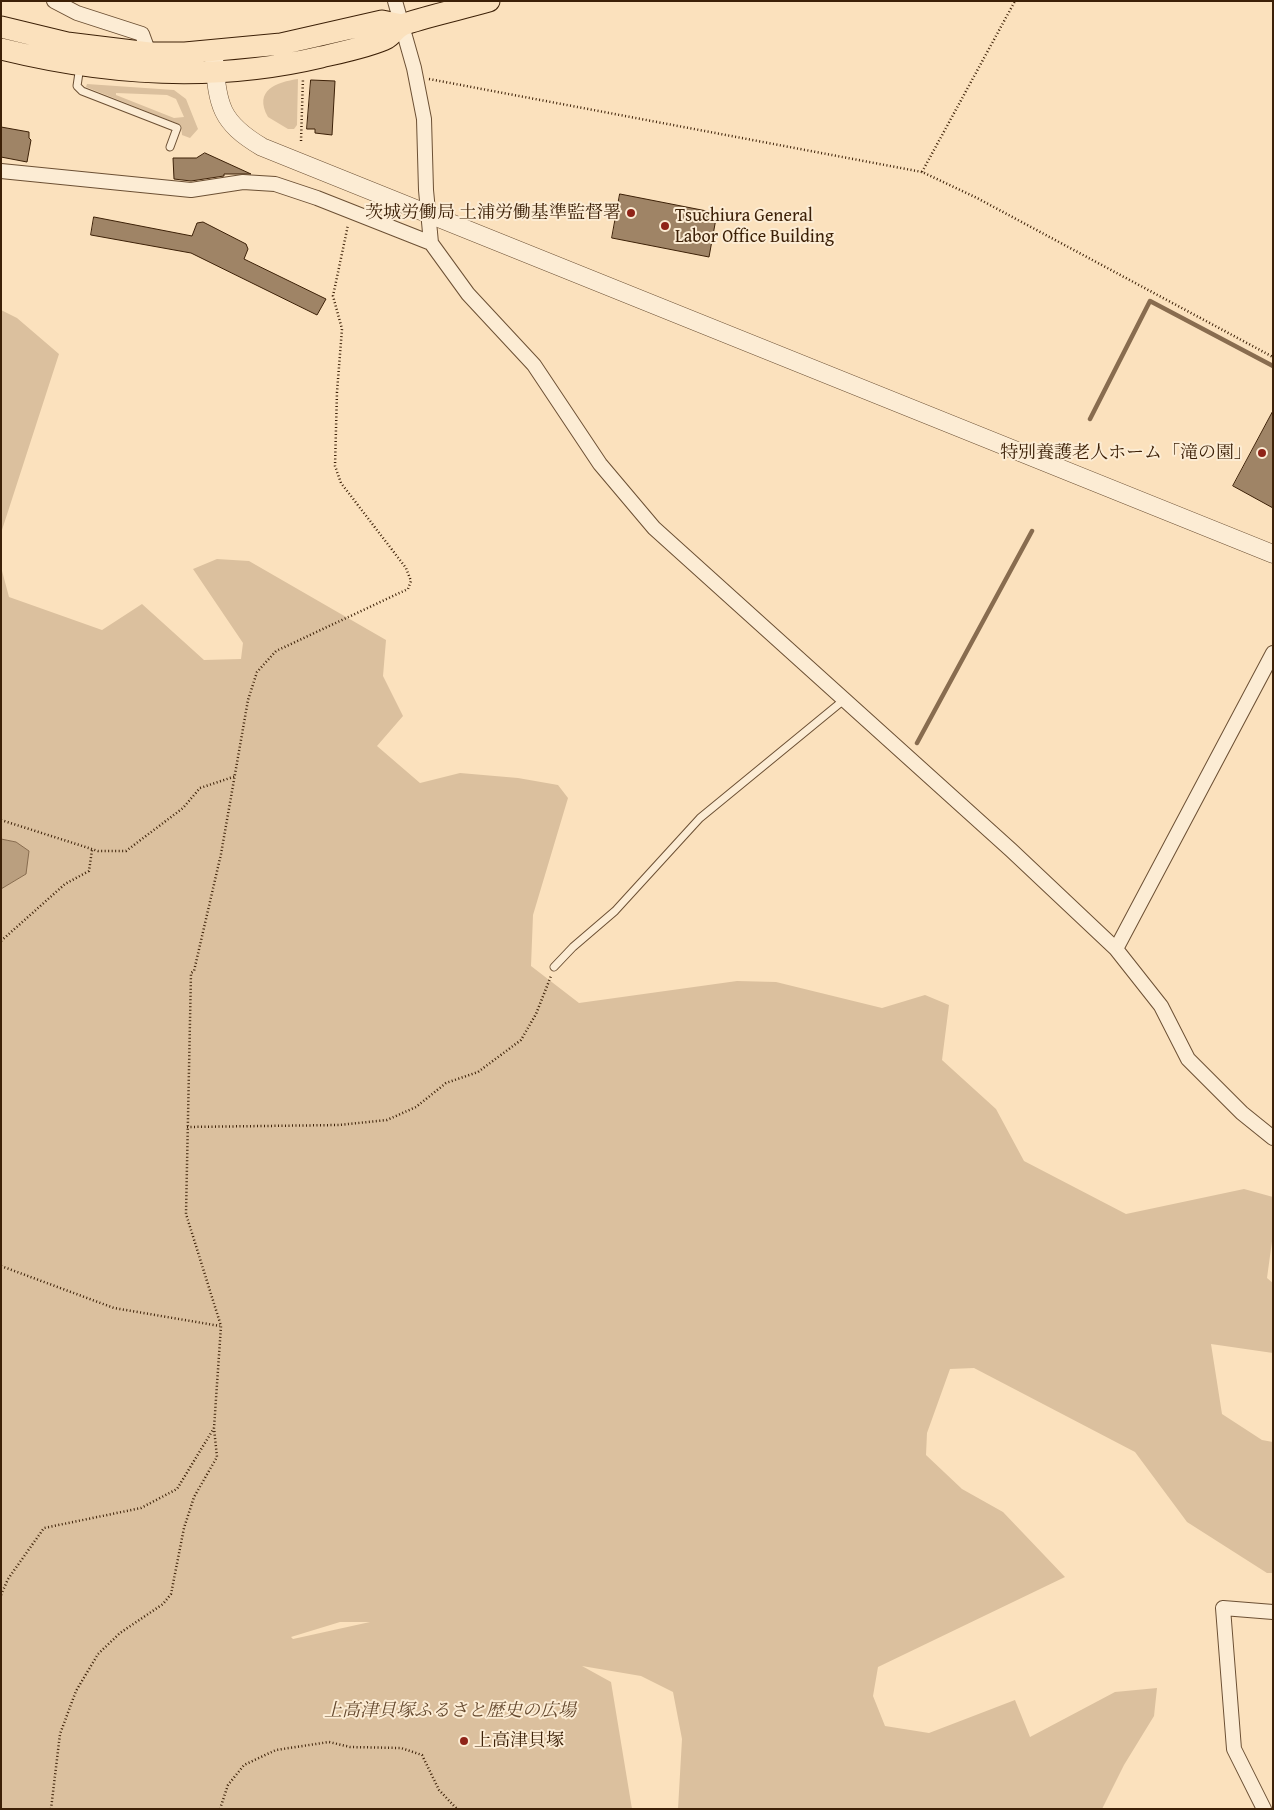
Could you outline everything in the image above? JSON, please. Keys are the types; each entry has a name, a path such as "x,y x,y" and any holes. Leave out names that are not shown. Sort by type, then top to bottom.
{"main road":[{"path":"1,49 80,65 158,72 214,62 281,44 382,21 402,25 489,1"},
{"path":"1,27 67,43 149,52 214,62"}],"street":[{"path":"54,1 77,13 142,34 149,52"},
{"path":"395,1 416,76 424,119 427,213 431,244 468,294 534,365 600,464 654,528 1011,850 1116,949 1161,1006 1188,1059 1242,1113 1273,1138"},
{"path":"214,62 220,105 226,119 243,136 292,160 1273,554"},
{"path":"1,171 191,190 243,182 275,184 355,212 431,244"},
{"path":"1116,949 1273,653"},
{"path":"1273,1612 1223,1608 1234,1749 1266,1809 1273,1804"}],"lane":[{"path":"80,65 77,86 82,91 177,128 170,148"},
{"path":"554,967 573,947 615,911 700,818 845,699"}],"path":[{"path":"922,172 1014,1"},
{"path":"301,141 303,74"},
{"path":"416,76 922,172 977,198 1273,357"},
{"path":"50,1809 60,1734 76,1690 98,1654 120,1633 163,1604 171,1594 184,1528 194,1497 217,1457 214,1428 221,1326 186,1214 191,973 194,972 202,938 236,776 248,700 258,672 276,651 408,589 411,581 406,568 341,483 335,466 337,392 342,329 333,296 348,225 355,212"},
{"path":"1,820 92,850 126,852 183,808 200,788 236,776"},
{"path":"1,941 65,884 89,870 92,850"},
{"path":"187,1127 340,1125 387,1120 416,1107 446,1083 478,1072 521,1040 536,1014 554,967"},
{"path":"1,1266 114,1308 221,1326"},
{"path":"1,1595 8,1580 44,1528 141,1508 177,1489 214,1428"},
{"path":"220,1809 228,1785 244,1766 276,1750 329,1742 350,1747 401,1748 422,1755 439,1790 458,1809"}],"green space":[{"path":"298,79 297,125 294,129 288,129 268,117 263,100 265,94 275,85"},
{"path":"87,84 174,90 186,99 198,129 190,138 182,135 181,125 86,87","holes":["116,93 167,95 176,99 184,117 174,118 116,95"]},
{"path":"1,310 17,318 59,354 1,533"},
{"name":"上高津貝塚ふるさと歴史の広場","path":"217,559 249,561 386,640 383,676 403,716 377,746 420,783 460,773 518,778 558,785 568,798 533,915 531,966 579,1003 737,981 776,982 882,1008 925,995 949,1005 942,1060 996,1109 1024,1161 1126,1214 1244,1189 1273,1197 1273,1234 1267,1278 1273,1283 1273,1353 1211,1344 1222,1414 1262,1440 1273,1442 1273,1573 1267,1573 1187,1522 1135,1452 974,1368 950,1369 927,1433 926,1455 962,1489 1003,1512 1065,1577 878,1667 873,1696 885,1726 929,1733 1015,1700 1030,1737 1115,1692 1157,1688 1154,1716 1124,1765 1102,1809 678,1809 682,1739 673,1692 641,1676 582,1666 611,1682 632,1809 1,1809 1,889 26,874 16,842 1,839 1,567 9,597 102,630 142,604 204,660 241,659 243,643 193,569","holes":["340,1622 370,1622 293,1639 291,1637"]}],"shaded area":[{"path":"1,839 16,842 29,851 26,874 1,889"}],"building":[{"path":"311,80 335,81 332,135 315,133 315,129 307,129"},
{"path":"1,127 29,132 31,140 27,162 1,157"},
{"path":"205,153 251,174 224,174 224,176 191,181 174,179 173,158 196,158"},
{"name":"Tsuchiura General Labor Office Building","path":"620,194 717,213 709,257 612,238"},
{"path":"94,217 192,236 197,223 203,222 246,244 248,249 244,259 326,299 317,315 191,253 91,235"},
{"name":"特別養護老人ホーム「滝の園」","path":"1273,411 1273,508 1233,486"}],"waterway":[{"path":"1090,419 1150,301 1273,366"},
{"path":"917,743 1032,531"}],"place":[{"name":"茨城労働局 土浦労働基準監督署","path":"631,213"},
{"name":"Tsuchiura General Labor Office Building","path":"665,226"},
{"name":"特別養護老人ホーム「滝の園」","path":"1262,453"},
{"name":"上高津貝塚","path":"464,1741"}]}
